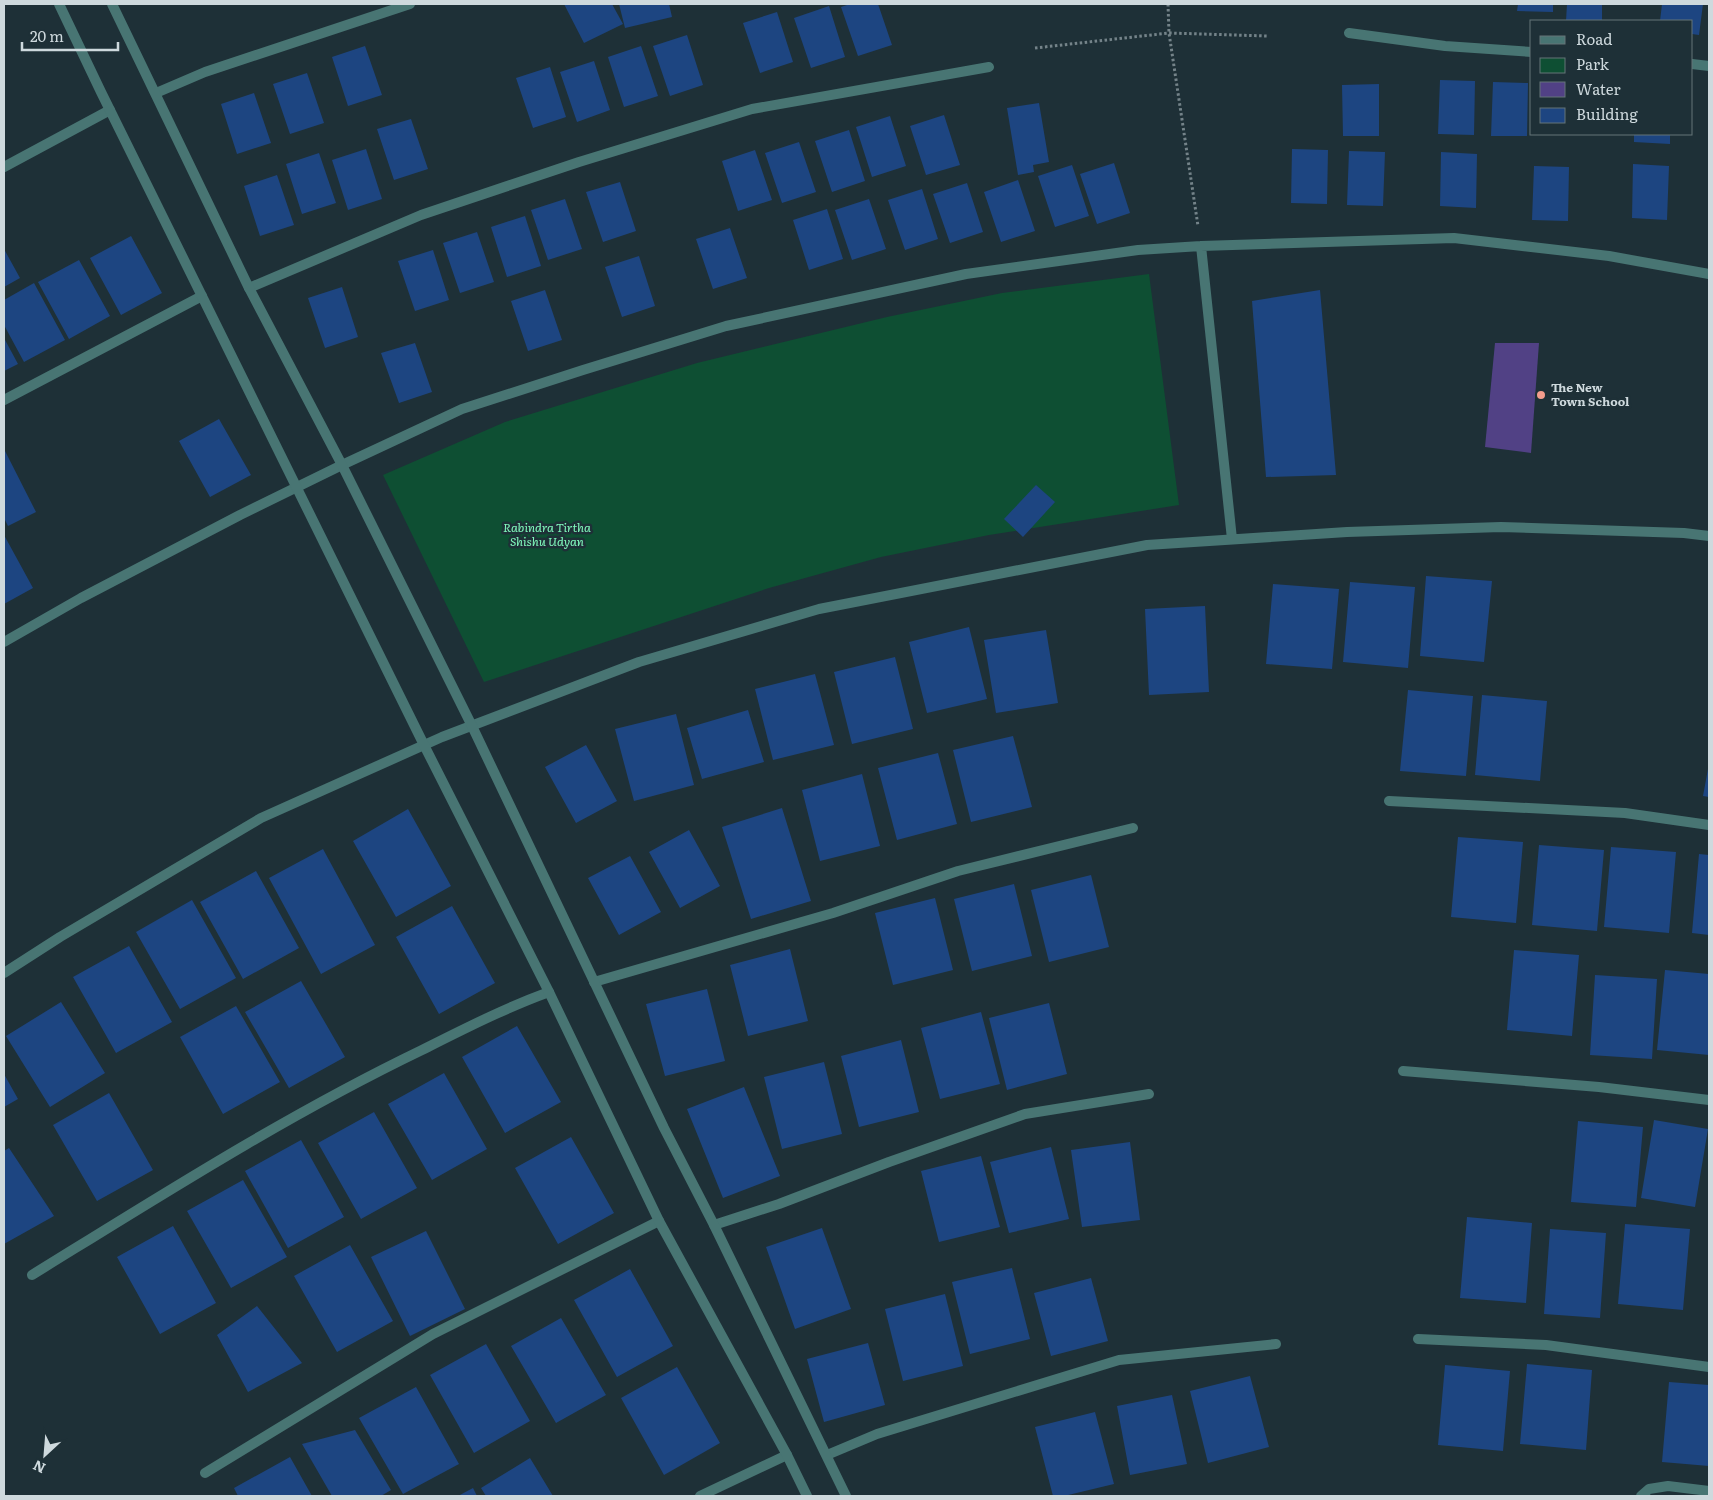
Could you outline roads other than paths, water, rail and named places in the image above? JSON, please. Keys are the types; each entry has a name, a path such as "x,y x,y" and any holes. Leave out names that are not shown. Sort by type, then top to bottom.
{"street":[{"path":"59,4 424,746 550,992 659,1221 807,1496"},
{"path":"112,4 249,288 342,465 472,726 664,1128 714,1225 846,1496"},
{"path":"156,93 205,72 410,4"},
{"path":"1349,34 1445,46 1530,52"},
{"path":"1693,64 1709,66"},
{"path":"249,288 421,215 579,162 752,109 989,66"},
{"path":"4,167 110,110"},
{"path":"4,642 90,593 240,515 462,409 726,326 966,274 1138,250 1201,246 1454,238 1609,256 1709,274"},
{"path":"1201,246 1232,539"},
{"path":"4,400 202,296"},
{"path":"4,972 261,818 472,726 639,662 819,608 1147,544 1347,532 1501,527 1684,533 1709,536"},
{"path":"1389,801 1625,813 1709,825"},
{"path":"594,982 833,913 958,871 1133,828"},
{"path":"32,1275 225,1156 371,1074 515,1004 550,992"},
{"path":"1403,1071 1599,1086 1709,1100"},
{"path":"714,1225 779,1204 1024,1114 1149,1094"},
{"path":"205,1473 433,1334 659,1221"},
{"path":"1418,1338 1546,1346 1709,1367"},
{"path":"827,1455 877,1434 1119,1360 1276,1344"},
{"path":"700,1496 787,1456"},
{"path":"1641,1496 1649,1488 1668,1486 1709,1491"}],"water":[{"path":"1495,343 1539,343 1531,453 1485,447"}],"place":[{"name":"The New Town School","path":"1541,395"}],"park label":[{"name":"Rabindra Tirtha Shishu Udyan","path":"547,535"}]}
